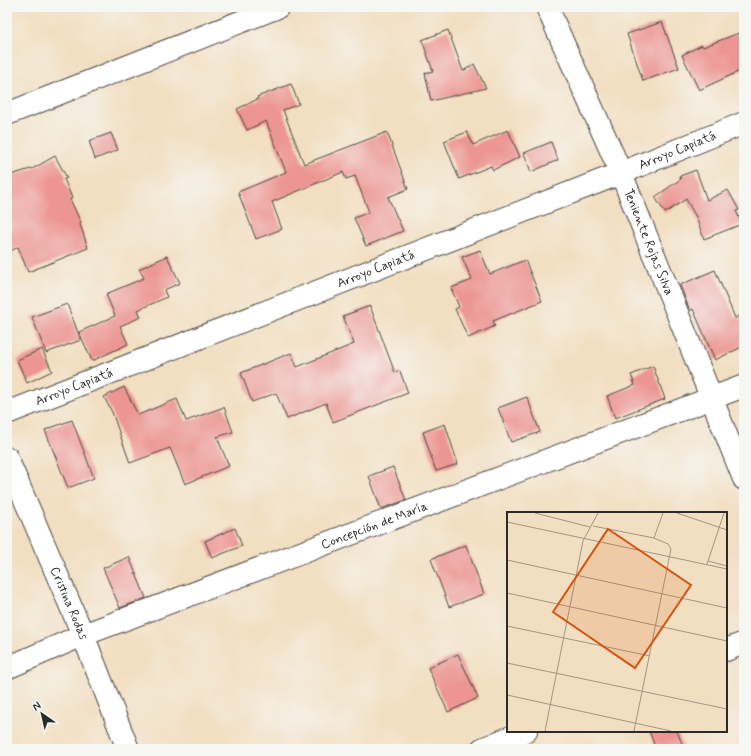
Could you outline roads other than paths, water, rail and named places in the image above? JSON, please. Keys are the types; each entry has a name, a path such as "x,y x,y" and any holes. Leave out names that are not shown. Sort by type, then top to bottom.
{"street":[{"path":"7,114 278,7"},
{"name":"Teniente Rojas Silva","path":"548,7 621,173 744,478"},
{"name":"Arroyo Capiatá","path":"7,413 621,173 744,123"},
{"name":"Concepción de María","path":"7,668 83,635 744,386"},
{"name":"Cristina Rodas","path":"7,458 83,635 128,749"},
{"path":"727,650 744,643"},
{"path":"482,749 524,732"}]}
